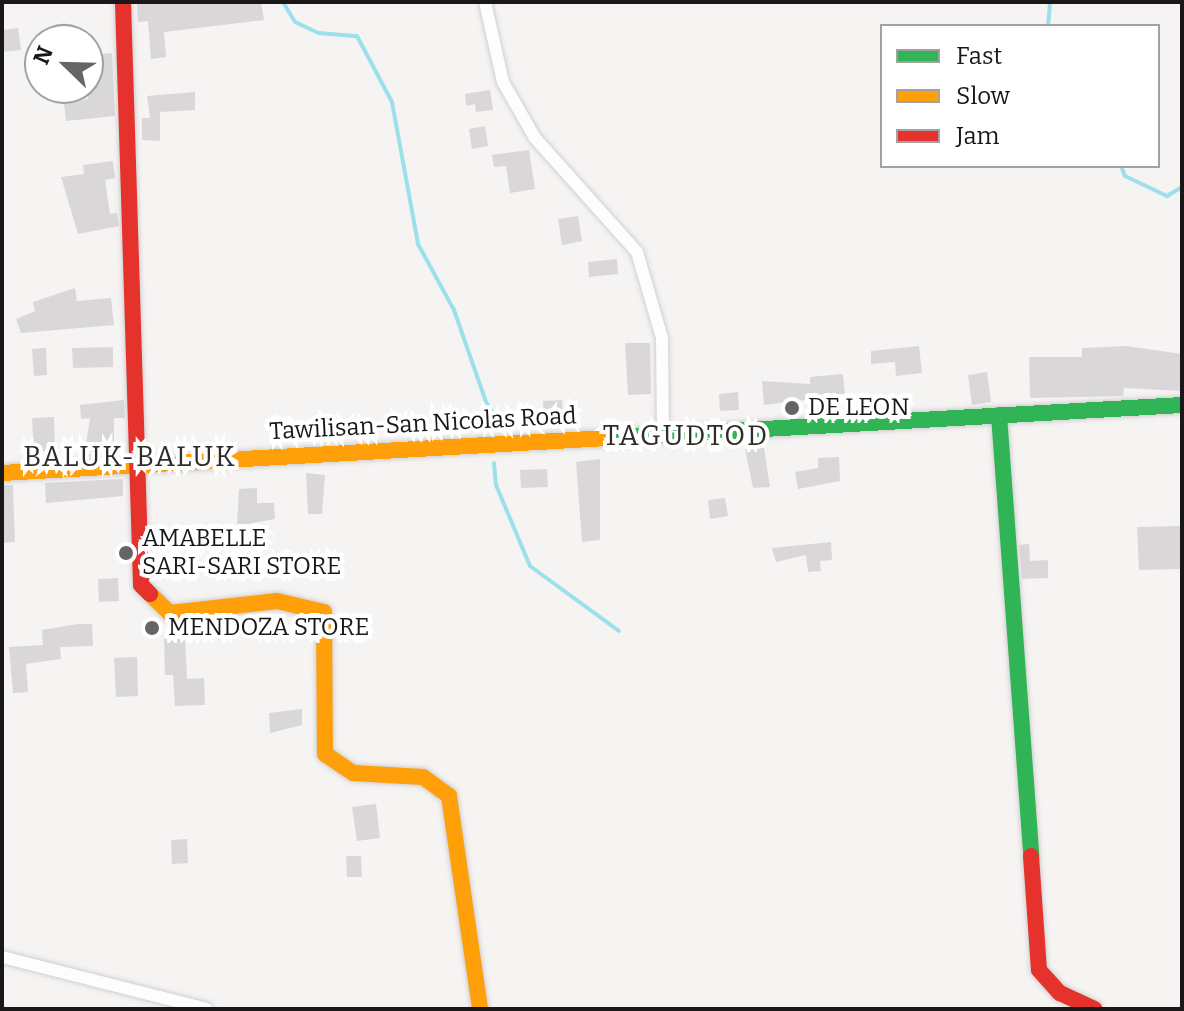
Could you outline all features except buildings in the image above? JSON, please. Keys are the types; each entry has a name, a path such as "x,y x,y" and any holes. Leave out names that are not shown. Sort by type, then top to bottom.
{"street":[{"path":"123,2 141,585 170,613 277,601 324,612 329,641 325,754 353,773 423,777 449,796 480,1009"},
{"path":"485,2 503,82 535,138 637,252 662,338 663,433"},
{"name":"Tawilisan-San Nicolas Road","path":"2,473 1182,405"},
{"path":"999,415 1039,970 1060,993 1095,1009"},
{"path":"2,957 207,1009"}],"waterway":[{"path":"283,2 295,22 319,33 357,36 392,102 418,244 454,310 486,402 502,427"},
{"path":"1048,24 1050,2"},
{"path":"1122,168 1125,176 1167,196 1182,187"},
{"path":"494,463 496,485 530,566 619,631"}],"traffic: fast":[{"path":"608,438 1182,405"},
{"path":"999,415 1031,856"}],"traffic: slow":[{"path":"2,473 608,438"},
{"path":"150,594 170,613 277,601 324,612 325,754 353,773 423,777 449,796 480,1009"}],"traffic: jam":[{"path":"123,2 141,585 150,594"},
{"path":"1031,856 1039,970 1060,993 1095,1009"}],"place":[{"name":"DE LEON","path":"792,408"},
{"name":"AMABELLE SARI-SARI STORE","path":"126,553"},
{"name":"MENDOZA STORE","path":"152,628"}],"district":[{"name":"TAGUDTOD","path":"686,436"},
{"name":"BALUK-BALUK","path":"130,457"}]}
